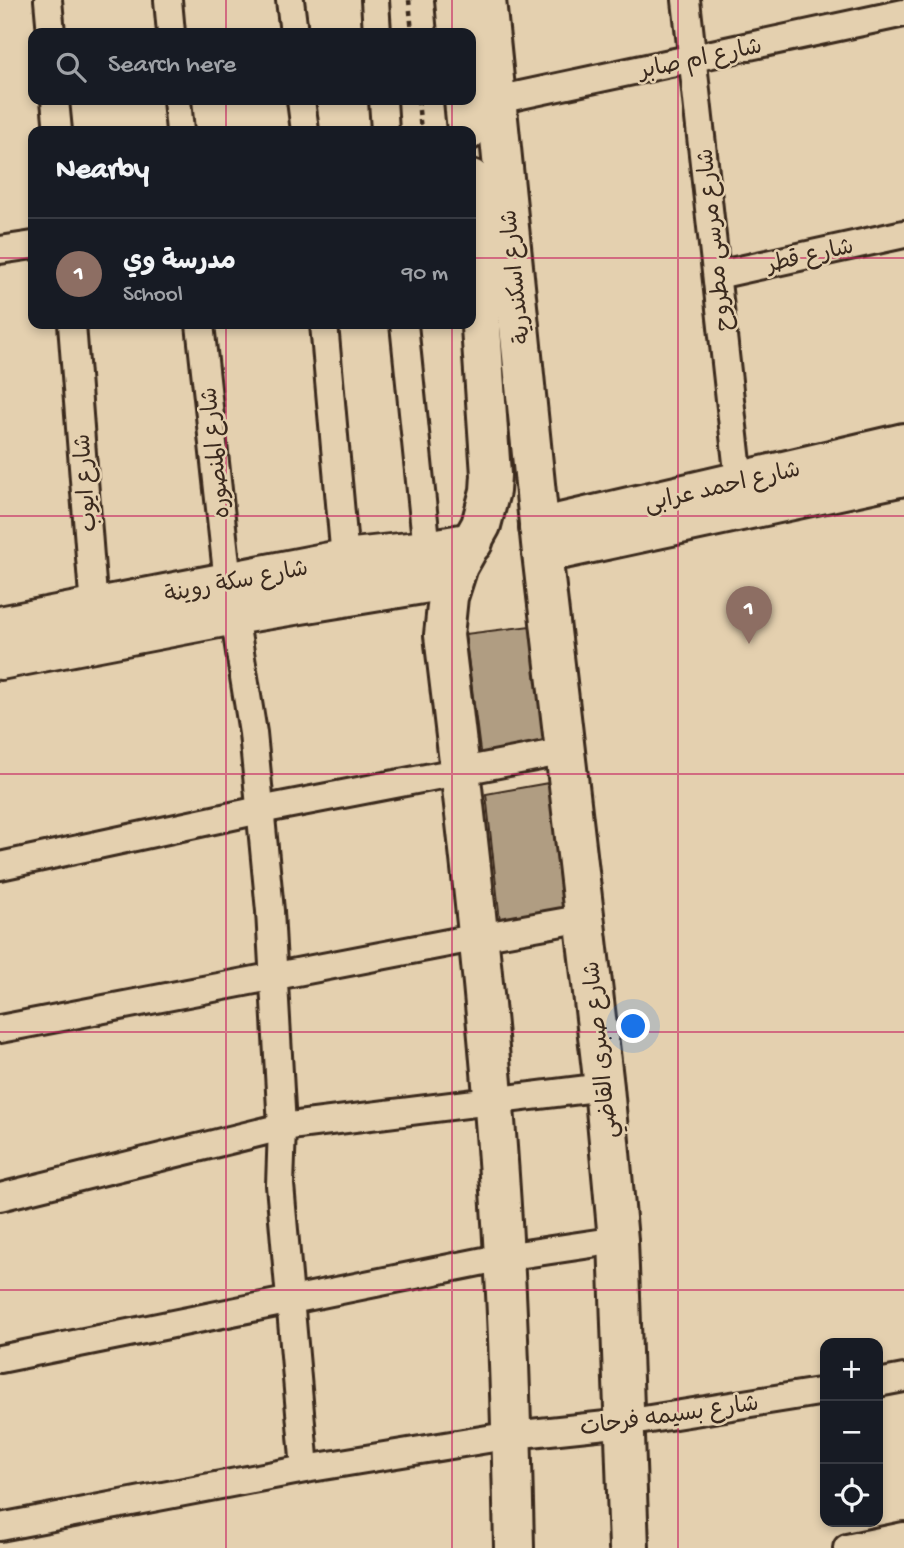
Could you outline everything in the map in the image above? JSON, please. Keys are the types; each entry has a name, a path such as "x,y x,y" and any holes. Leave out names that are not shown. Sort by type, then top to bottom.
{"street":[{"path":"48,0 51,28"},
{"path":"168,0 171,28"},
{"path":"290,0 293,28"},
{"path":"374,0 377,28"},
{"path":"454,0 457,28"},
{"name":"شارع اسكندرية","path":"486,0 480,100 540,541"},
{"name":"شارع مرسى مطروح","path":"686,0 739,481"},
{"name":"شارع ام صابر","path":"480,100 692,59 904,13"},
{"name":"شارع اسكندرية","path":"469,126 480,100"},
{"path":"55,105 58,126"},
{"path":"177,105 180,126"},
{"path":"302,105 304,126"},
{"path":"383,105 385,126"},
{"name":"شارع قطر","path":"717,275 904,234"},
{"path":"0,250 28,246"},
{"name":"شارع اسكندرية","path":"453,579 473,542 486,508 491,475 476,253"},
{"name":"شارع ايوب","path":"72,329 95,625"},
{"name":"شارع المنصوره","path":"201,329 231,599 253,733 270,911 282,1127 280,1185 305,1469"},
{"path":"324,329 345,559"},
{"path":"405,329 427,550"},
{"name":"شارع احمد عرابى","path":"540,541 795,484 904,443"},
{"name":"شارع احمد عرابى","path":"540,541 739,481 795,484 904,476"},
{"name":"شارع صبرى القاضي","path":"540,541 604,1087 618,1240 629,1548"},
{"name":"شارع سكة روينة","path":"231,599 345,559 473,542"},
{"path":"453,579 446,607 444,635 478,937 493,1102 504,1257 514,1548"},
{"name":"شارع سكة روينة","path":"0,660 95,625 231,599 453,579"},
{"name":"شارع سكة روينة","path":"0,626 95,625"},
{"path":"0,866 260,810 566,751"},
{"path":"0,1029 585,918"},
{"path":"0,1197 282,1127 604,1087"},
{"path":"0,1359 504,1257 618,1240"},
{"path":"883,1381 904,1378"},
{"name":"شارع بسيمه فرحات","path":"0,1527 305,1469 512,1435 625,1423 820,1392"},
{"path":"847,1548 904,1536"}],"path":[{"path":"409,0 412,28"},
{"path":"418,105 421,126"}],"building":[{"path":"530,626 551,751 481,759 465,634"},
{"path":"554,782 573,908 500,921 486,794"}],"place":[{"name":"مدرسة وي","path":"749,644"}]}
